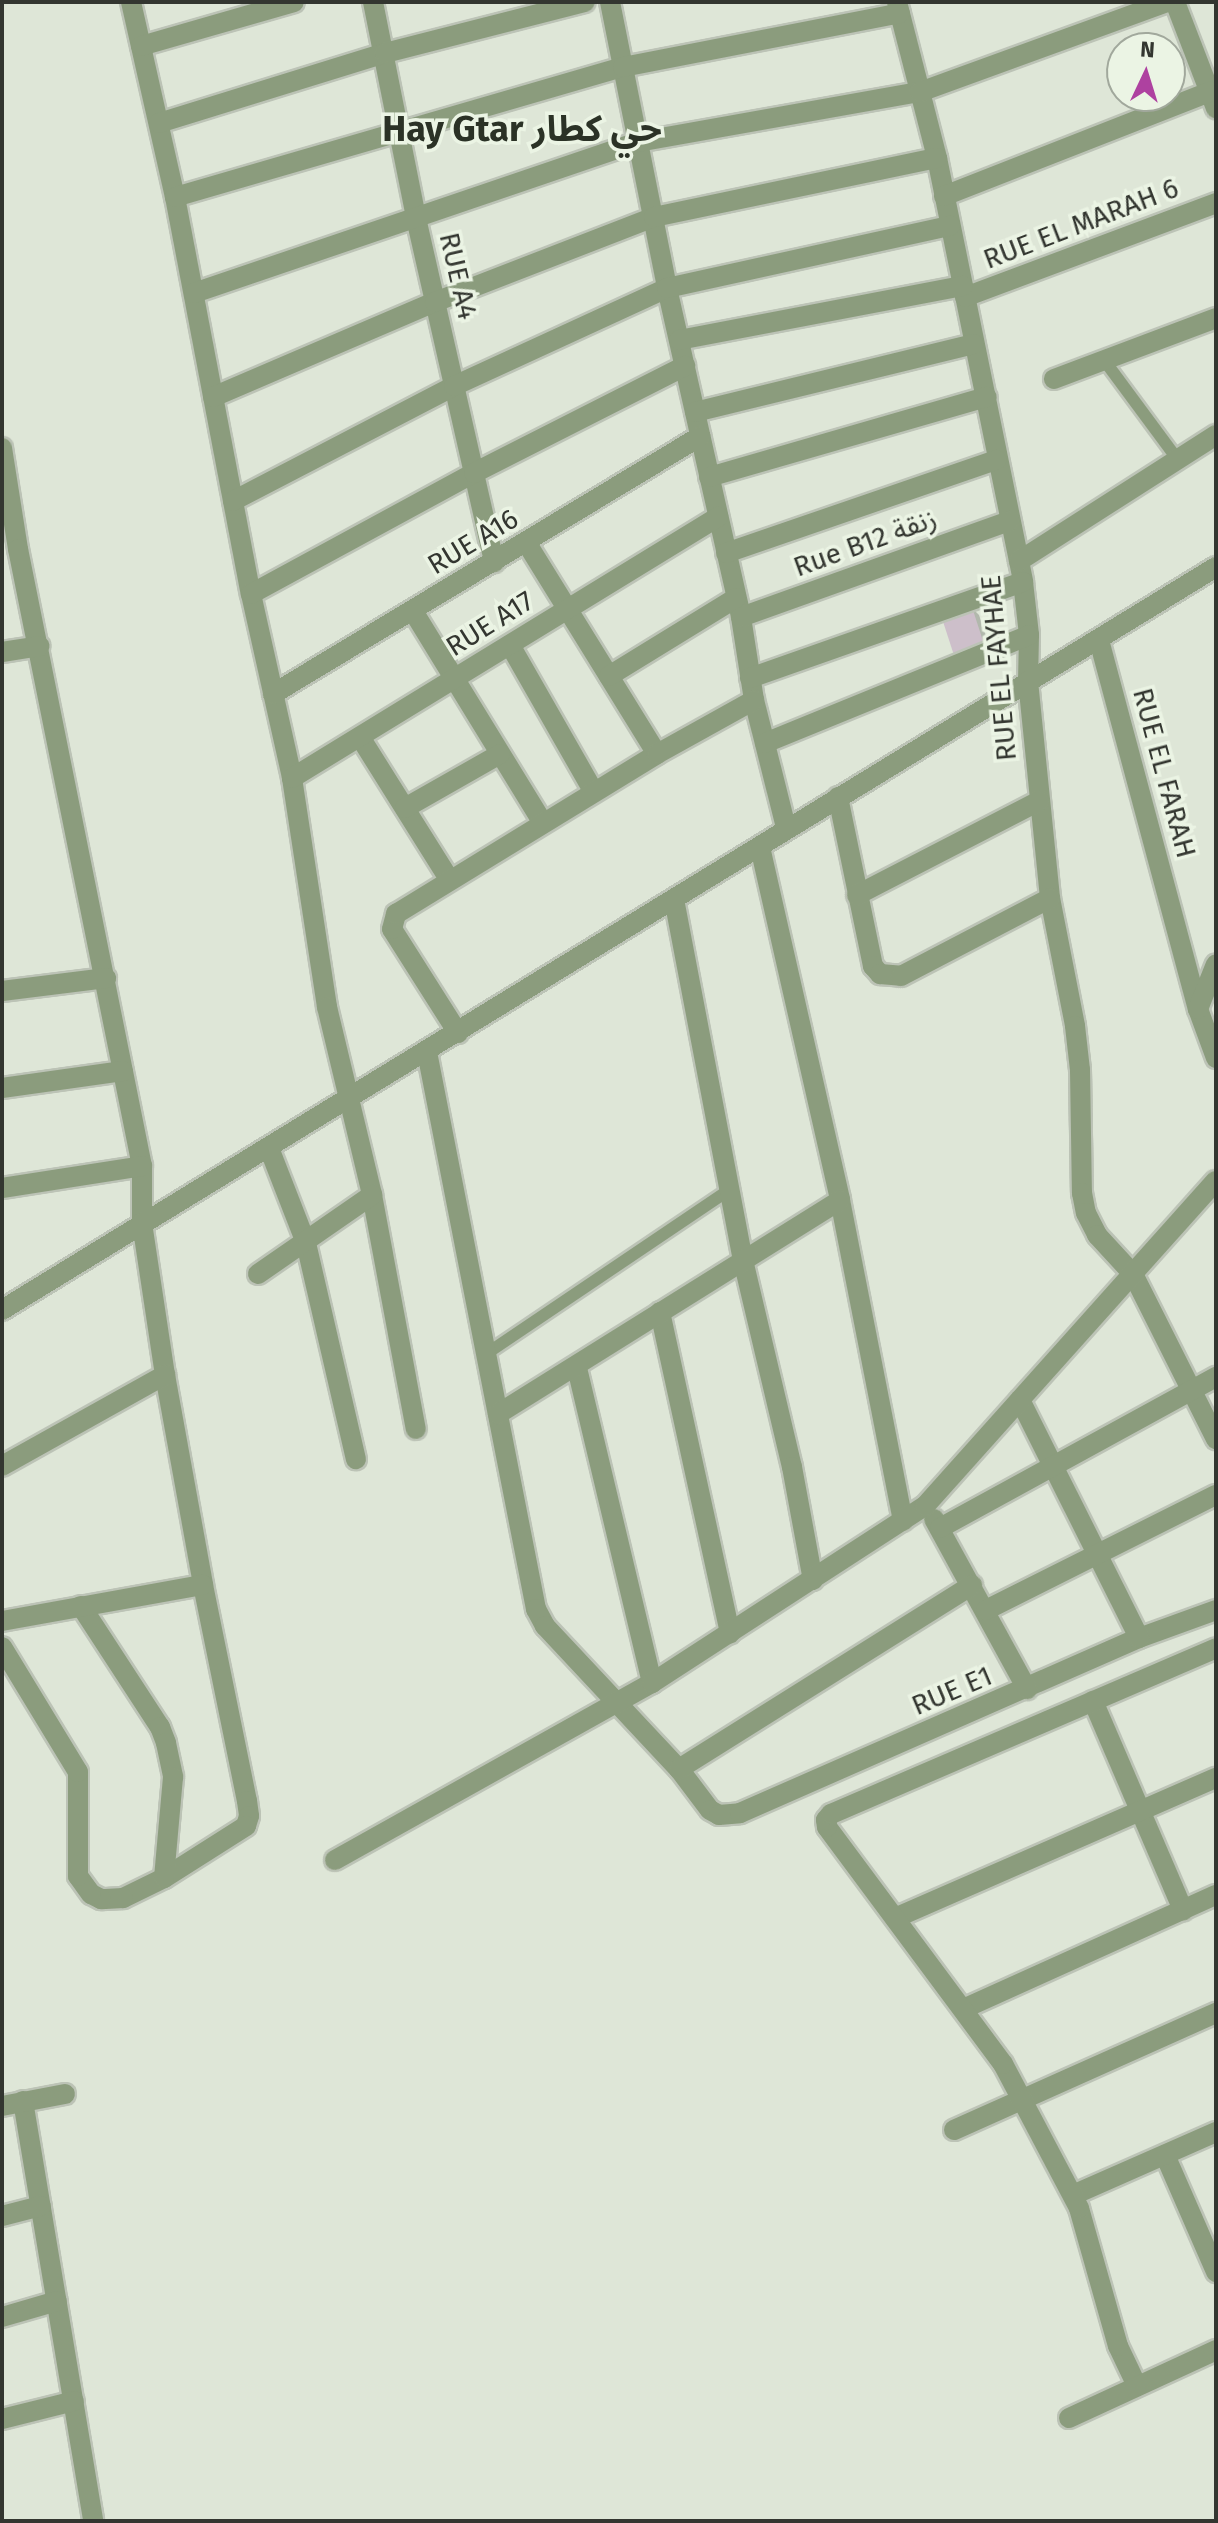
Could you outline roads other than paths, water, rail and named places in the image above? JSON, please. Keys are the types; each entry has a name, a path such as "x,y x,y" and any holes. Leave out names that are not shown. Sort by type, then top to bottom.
{"street":[{"path":"131,2 175,197 251,594 292,778 327,1007 351,1094 416,1429"},
{"path":"141,46 294,2"},
{"name":"RUE A4","path":"373,2 416,218 494,562"},
{"path":"159,123 385,53 585,2"},
{"path":"610,2 667,288 738,607 754,700 786,827"},
{"path":"194,293 638,142 920,92 1167,2"},
{"path":"944,196 1213,100 1175,2"},
{"path":"175,197 399,129 623,67 898,8"},
{"name":"RUE EL FAYHAE","path":"898,8 937,158 1021,572 1029,635 1028,681 1050,898 1075,1026 1080,1070 1082,1193 1086,1213 1097,1235 1133,1274 1216,1439"},
{"path":"213,397 435,302 654,217 937,158"},
{"name":"RUE EL MARAH 6","path":"679,340 964,292 1216,203"},
{"path":"233,501 454,386 667,288 950,226"},
{"path":"1054,379 1216,318"},
{"path":"695,412 974,344"},
{"path":"251,594 474,473 685,366"},
{"path":"709,477 987,397"},
{"path":"750,678 1021,572 1216,435"},
{"name":"RUE A16","path":"273,694 700,436"},
{"path":"2,453 10,550 40,646 142,1166 142,1223 165,1375 249,1816 246,1826 164,1878 112,1900 101,1899 82,1885 77,1864 78,1772 2,1647"},
{"path":"726,553 996,460"},
{"name":"RUE A17","path":"292,778 718,517"},
{"name":"Rue B12 زنقة","path":"609,676 738,607 1009,521"},
{"path":"526,542 657,754"},
{"path":"2,1310 269,1148 351,1094 427,1052 760,847 786,827 1216,567"},
{"path":"413,611 543,823"},
{"path":"765,743 1029,635"},
{"name":"RUE EL FARAH","path":"1099,640 1198,1009 1216,1058"},
{"path":"510,645 594,792"},
{"path":"2,652 40,646"},
{"path":"458,1033 392,929 396,914 657,754 754,700"},
{"path":"360,737 449,879"},
{"path":"405,808 500,754"},
{"path":"838,797 873,966 889,977 901,976 1050,898"},
{"path":"857,895 1039,801"},
{"path":"760,847 840,1200 903,1521"},
{"path":"674,899 743,1260 792,1467 813,1580"},
{"path":"1198,1009 1216,964"},
{"path":"2,991 106,978"},
{"path":"427,1052 536,1609 545,1626 679,1769 972,1585"},
{"path":"2,1088 123,1071"},
{"path":"269,1148 306,1243 356,1459"},
{"path":"2,1188 142,1166"},
{"path":"335,1860 652,1683 925,1506 1216,1182"},
{"path":"258,1274 372,1195"},
{"path":"498,1414 577,1368 660,1312 840,1200"},
{"path":"660,1312 730,1633"},
{"path":"577,1368 652,1683"},
{"path":"2,1466 165,1375"},
{"path":"940,1528 1054,1467 1190,1388 1216,1377"},
{"path":"1020,1400 1139,1638"},
{"path":"986,1610 1216,1495"},
{"path":"925,1506 986,1610 1027,1689"},
{"path":"2,1621 203,1585"},
{"path":"81,1606 160,1727 166,1743 173,1777 164,1878"},
{"name":"RUE E1","path":"679,1769 710,1810 719,1815 740,1813 1139,1638 1216,1610"},
{"path":"1137,2386 1118,2346 1084,2221 1003,2064 827,1827 826,1820 831,1814 1216,1648"},
{"path":"1093,1701 1183,1910"},
{"path":"895,1918 1216,1778"},
{"path":"963,2009 1216,1895"},
{"path":"954,2130 1216,2013"},
{"path":"2,2106 65,2094"},
{"path":"23,2101 93,2521"},
{"path":"1073,2195 1216,2132"},
{"path":"1165,2155 1216,2272"},
{"path":"2,2216 41,2206"},
{"path":"2,2317 57,2301"},
{"path":"1069,2418 1216,2350"},
{"path":"2,2419 74,2401"}],"lane":[{"path":"1104,360 1178,460"},
{"path":"486,1354 729,1190"}],"district":[{"name":"Hay Gtar حي كطار","path":"522,130"}]}
